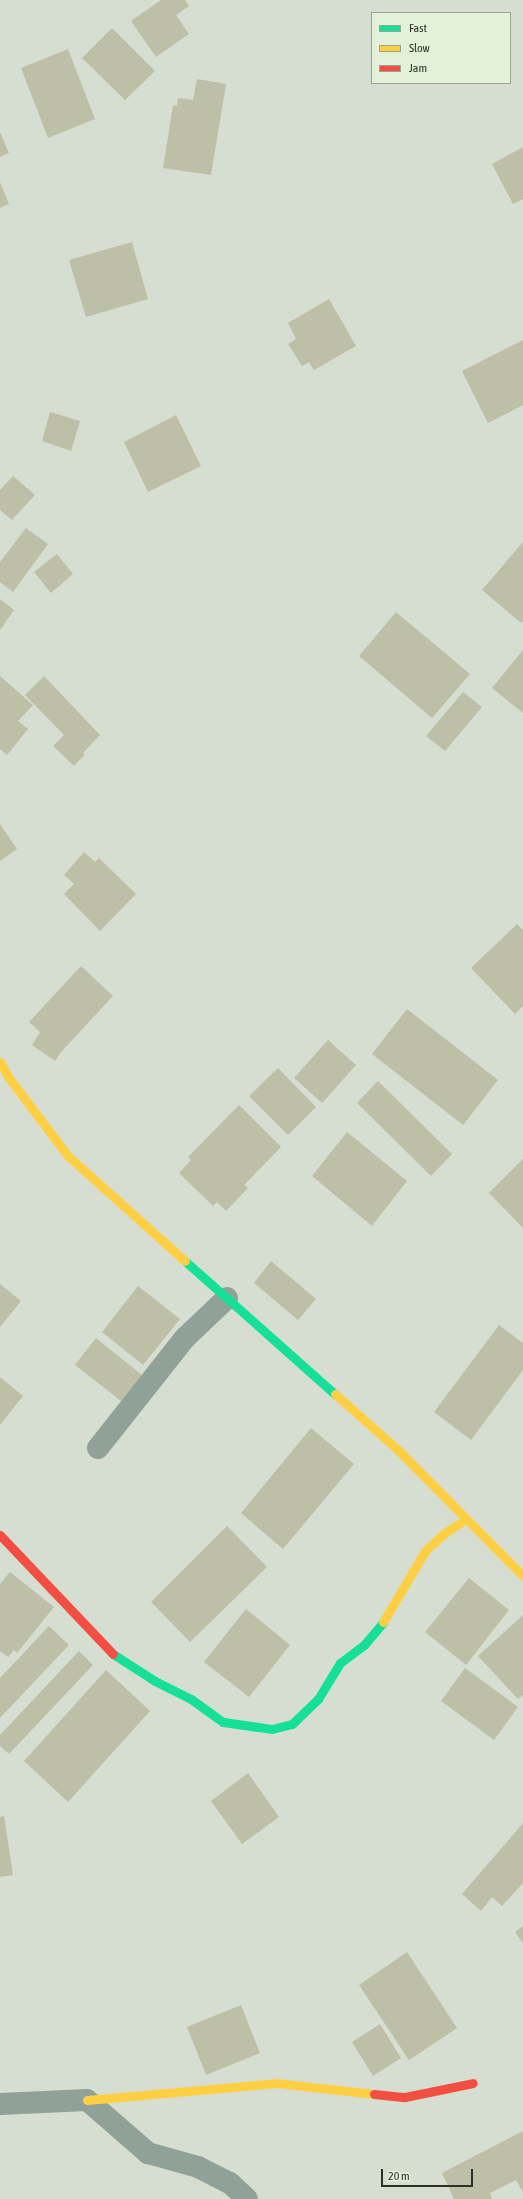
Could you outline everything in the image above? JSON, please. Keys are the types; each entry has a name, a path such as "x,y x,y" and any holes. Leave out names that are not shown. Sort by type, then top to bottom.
{"street":[{"path":"0,1062 9,1078 68,1156 398,1450 523,1576"},
{"path":"98,1448 185,1338 227,1298"},
{"path":"0,1534 114,1654 155,1681 191,1699 223,1722 272,1729 292,1724 318,1699 340,1663 364,1645 386,1618 425,1551 444,1534 466,1519"},
{"path":"0,2104 87,2100 276,2083 405,2097 473,2083"},
{"path":"87,2100 148,2153 198,2167 230,2183 248,2199"}],"building":[{"path":"161,0 185,0 189,6 176,15 189,34 156,57 131,21"},
{"path":"112,28 155,71 125,100 82,58"},
{"path":"68,49 95,119 48,138 21,68"},
{"path":"197,79 226,84 211,175 163,168 173,105 177,106 178,98 193,100"},
{"path":"0,132 9,153 0,157"},
{"path":"523,147 523,199 513,204 492,164"},
{"path":"0,182 9,204 0,208"},
{"path":"132,242 148,299 86,317 69,260"},
{"path":"329,299 356,346 314,370 309,362 302,366 288,344 296,339 288,323"},
{"path":"523,340 523,405 488,423 462,371"},
{"path":"50,412 80,421 71,451 42,441"},
{"path":"176,415 201,466 148,492 124,442"},
{"path":"13,476 35,495 12,520 0,510 0,490"},
{"path":"26,528 48,544 13,592 0,582 0,562"},
{"path":"523,542 523,621 521,623 482,590"},
{"path":"57,554 73,574 51,593 34,572"},
{"path":"0,599 14,610 0,630"},
{"path":"396,612 470,674 432,718 359,656"},
{"path":"523,650 523,713 492,688"},
{"path":"0,676 33,705 18,721 28,729 7,755 0,749"},
{"path":"44,676 100,735 83,753 85,754 74,766 53,746 64,735 25,695"},
{"path":"463,692 482,707 445,751 426,736"},
{"path":"0,824 17,849 0,861"},
{"path":"84,852 95,862 99,858 136,894 100,931 64,894 74,884 64,875"},
{"path":"517,924 523,930 523,1006 515,1014 471,968"},
{"path":"81,966 113,996 61,1052 55,1061 32,1045 40,1032 29,1022"},
{"path":"407,1009 498,1080 463,1125 372,1054"},
{"path":"328,1040 356,1065 322,1103 294,1078"},
{"path":"278,1068 316,1107 288,1135 249,1096"},
{"path":"378,1081 452,1154 431,1176 357,1103"},
{"path":"239,1105 281,1147 244,1185 248,1188 226,1211 217,1202 213,1206 179,1173 191,1160 188,1157"},
{"path":"347,1132 407,1181 372,1226 312,1176"},
{"path":"523,1159 523,1228 489,1193"},
{"path":"271,1261 316,1299 298,1320 254,1283"},
{"path":"0,1284 21,1301 0,1327"},
{"path":"138,1286 180,1319 143,1365 102,1332"},
{"path":"499,1325 523,1343 523,1370 471,1440 434,1412"},
{"path":"96,1338 142,1375 121,1401 75,1365"},
{"path":"0,1377 23,1396 0,1425"},
{"path":"311,1428 354,1464 283,1549 241,1513"},
{"path":"227,1526 267,1567 190,1642 151,1602"},
{"path":"10,1572 54,1607 17,1653 14,1650 8,1657 0,1651 0,1584"},
{"path":"469,1578 509,1610 466,1665 425,1632"},
{"path":"246,1609 290,1645 249,1697 204,1662"},
{"path":"523,1615 523,1695 518,1699 478,1656"},
{"path":"49,1626 69,1645 0,1718 0,1678"},
{"path":"79,1651 93,1665 9,1754 0,1746 0,1735"},
{"path":"465,1668 518,1707 494,1740 441,1701"},
{"path":"106,1670 150,1711 68,1802 24,1761"},
{"path":"248,1773 279,1817 242,1844 211,1801"},
{"path":"4,1816 13,1875 0,1877 0,1817"},
{"path":"523,1823 523,1883 502,1906 492,1897 481,1911 462,1894"},
{"path":"523,1926 523,1943 515,1932"},
{"path":"407,1952 457,2028 409,2060 359,1985"},
{"path":"241,2005 260,2053 206,2075 187,2027"},
{"path":"380,2024 401,2058 373,2076 352,2042"},
{"path":"523,2131 523,2192 516,2180 490,2193 492,2199 454,2199 442,2173"}],"traffic: fast":[{"path":"185,1261 335,1394"},
{"path":"113,1654 155,1681 191,1699 223,1722 272,1729 292,1724 318,1699 340,1663 364,1645 383,1622"}],"traffic: slow":[{"path":"0,1062 9,1078 68,1156 185,1261"},
{"path":"335,1394 398,1450 523,1576"},
{"path":"383,1622 425,1551 443,1534 466,1519"},
{"path":"87,2100 276,2083 374,2094"}],"traffic: jam":[{"path":"0,1535 113,1654"},
{"path":"374,2094 405,2097 473,2083"}]}
